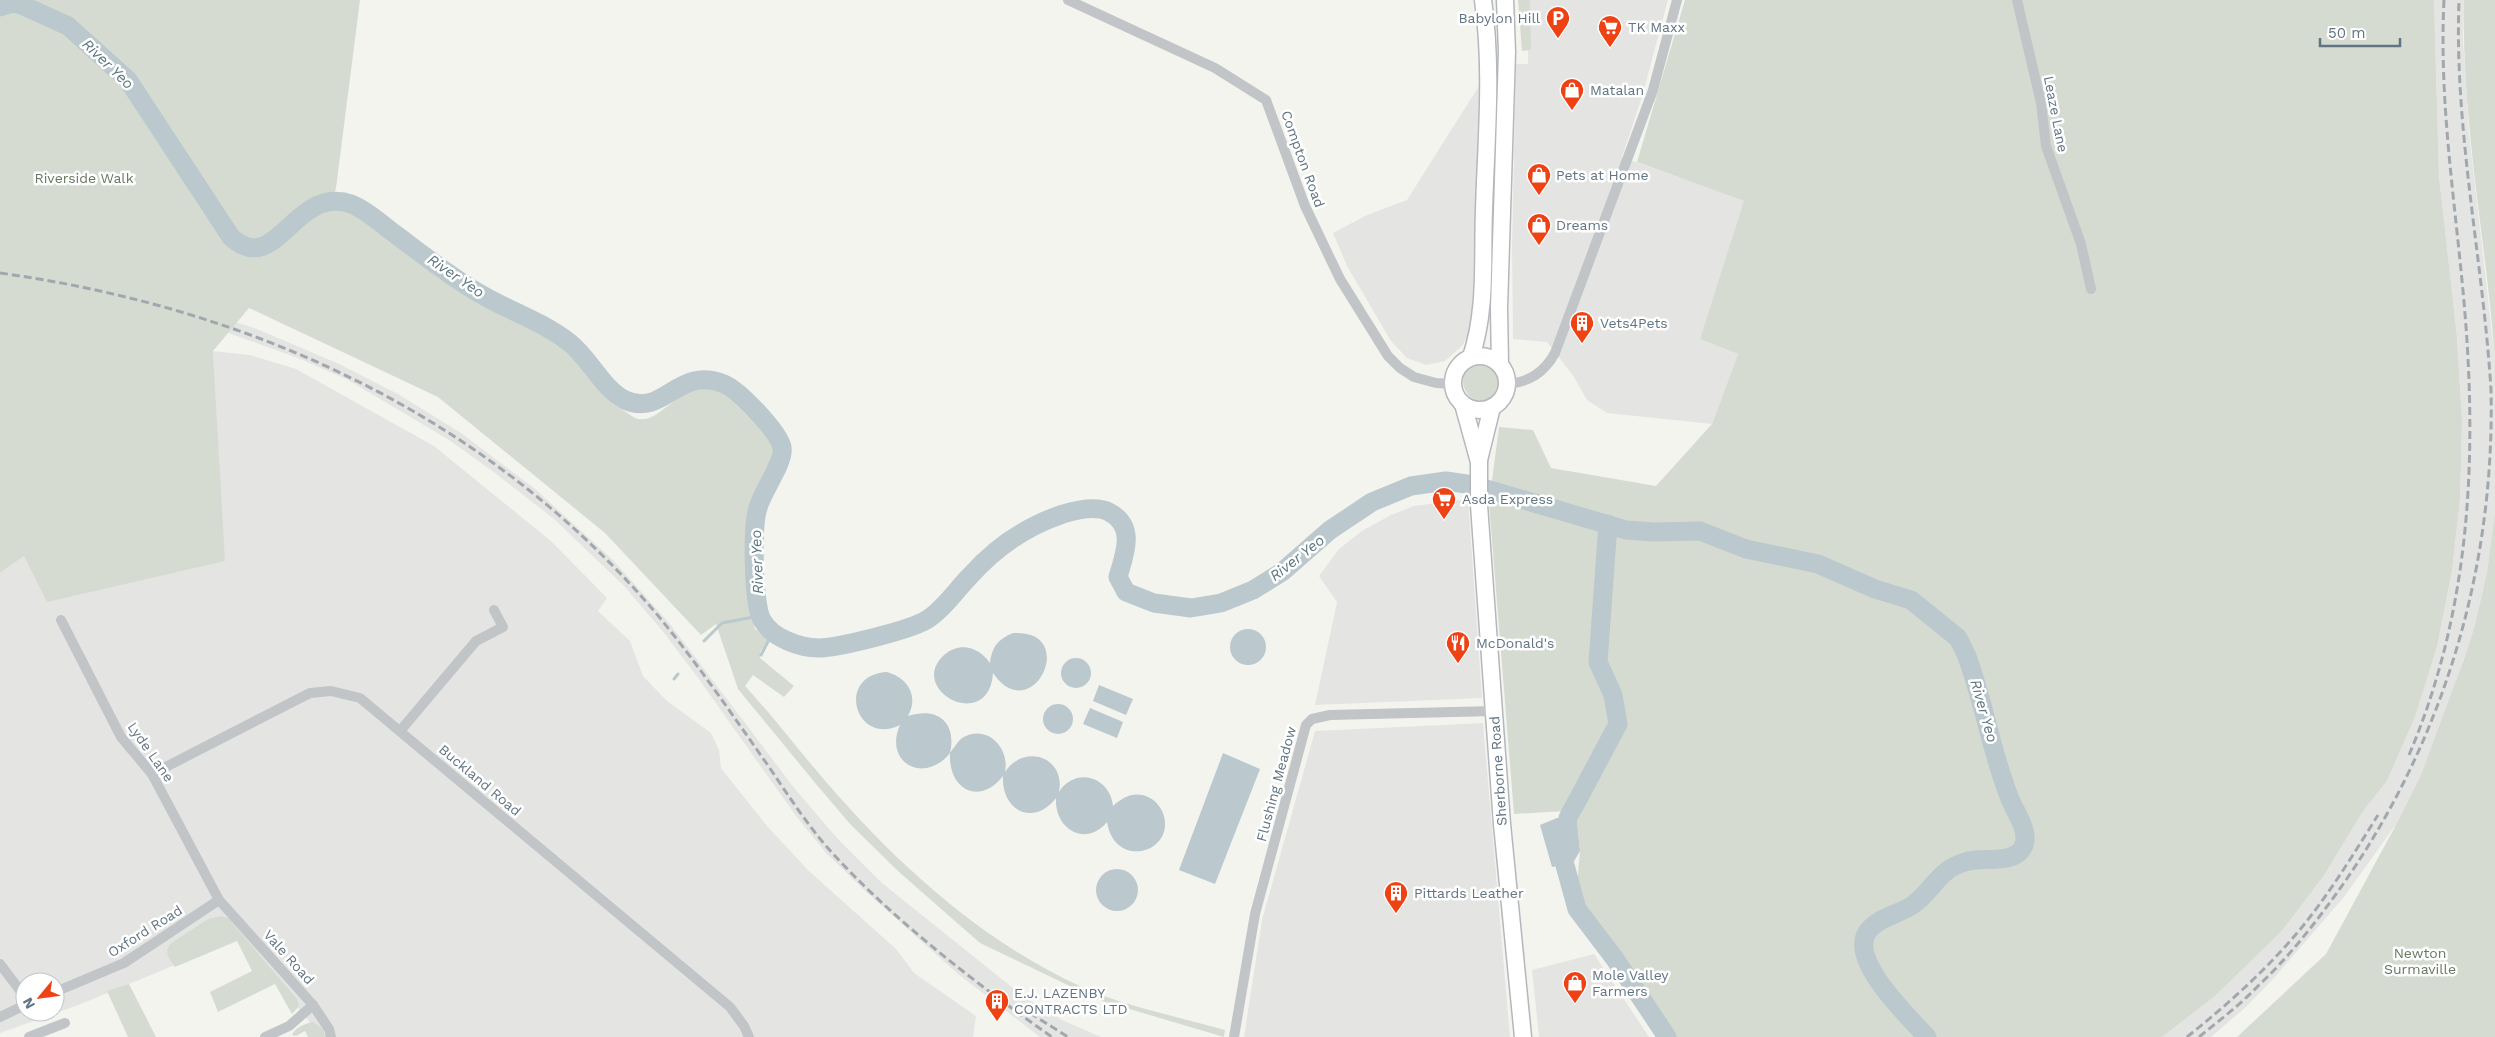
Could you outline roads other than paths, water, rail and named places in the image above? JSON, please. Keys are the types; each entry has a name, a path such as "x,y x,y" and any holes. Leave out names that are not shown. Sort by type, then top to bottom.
{"main road":[{"path":"1483,0 1488,48 1483,291 1479,332 1471,357 1457,368 1452,384 1457,398 1463,404 1477,410 1492,408"},
{"path":"1478,462 1492,408 1503,398 1507,384 1500,364 1498,308 1507,52 1505,0"},
{"path":"1487,118 1505,119"},
{"path":"1471,357 1486,356 1500,364"},
{"path":"1463,404 1478,462"},
{"name":"Sherborne Road","path":"1478,462 1479,505 1508,895 1523,1037"}],"street":[{"name":"Compton Road","path":"1068,0 1216,68 1266,100 1305,206 1340,279 1388,356 1400,368 1414,376 1436,383 1452,384"},
{"path":"1507,384 1533,378 1550,364 1555,353 1653,90 1677,0"},
{"name":"Leaze Lane","path":"2017,0 2041,103 2046,146 2081,244 2091,289"},
{"path":"400,731 476,641 503,627 494,610"},
{"name":"Lyde Lane","path":"61,620 121,737 152,774 219,900"},
{"name":"Buckland Road","path":"152,774 310,693 331,691 360,698 730,1007 744,1026 749,1037"},
{"name":"Flushing Meadow","path":"1234,1037 1255,914 1306,724 1312,719 1330,715 1494,711"},
{"name":"Oxford Road","path":"65,988 124,963 219,900"},
{"name":"Vale Road","path":"219,900 313,1005 329,1029 331,1037"},
{"path":"0,964 15,984"},
{"path":"265,1037 288,1026 313,1005"},
{"path":"0,1017 15,1010"},
{"path":"29,1037 65,1022"}],"waterway":[{"name":"River Yeo","path":"0,7 13,3 22,5 68,26 128,80 231,237 247,247 261,247 274,240 300,217 315,207 332,201 351,204 368,213 466,285 489,299 535,321 570,343 603,381 625,400 639,404 650,402 661,398 682,385 694,381 708,380 724,384 739,394 766,422 782,447 780,460 760,501 756,517 754,547 755,583 762,620 772,632 795,644 812,648 842,645 908,628 920,623 940,610 990,556 1012,539 1050,519 1068,512 1086,509 1098,509 1109,512 1118,518 1123,525 1126,533 1126,542 1118,577 1126,592 1154,603 1191,608 1221,603 1253,590 1282,572 1330,530 1372,502 1411,486 1446,481 1473,485 1626,530 1654,532 1700,531 1746,549 1818,564 1875,589 1911,600 1958,638 1966,654 2003,781 2025,833 2024,845 2020,852 2014,856 1972,860 1956,865 1942,875 1914,904 1878,922 1868,931 1864,943 1866,957 1873,972 1895,1002 1927,1037"},
{"name":"River Yeo","path":"1608,524 1598,662 1613,695 1618,724 1568,818 1563,858 1577,909 1615,959 1667,1037"},
{"path":"704,641 722,623 759,616"},
{"path":"761,655 773,632"},
{"path":"674,679 678,674"}],"railway":[{"path":"2409,755 2430,699 2446,642 2458,585 2469,469 2468,351 2445,110 2444,0"},
{"path":"2199,1037 2245,999 2294,948 2346,880 2381,825 2411,767 2436,708 2457,647 2473,584 2484,521 2490,456 2491,390 2461,98 2459,0"},
{"path":"0,273 94,290 185,313 274,344 359,382 441,428 518,481 589,543 655,612 712,687 795,806 826,846 850,872 933,948 1052,1037"},
{"path":"2187,1037 2245,987 2298,932 2330,890 2378,815"},
{"path":"1030,1013 1068,1037"}],"place":[{"name":"Babylon Hill","path":"1558,39"},
{"name":"TK Maxx","path":"1610,48"},
{"name":"Matalan","path":"1572,111"},
{"name":"Pets at Home","path":"1539,196"},
{"name":"Dreams","path":"1539,246"},
{"name":"Vets4Pets","path":"1582,344"},
{"name":"Asda Express","path":"1444,520"},
{"name":"McDonald's","path":"1458,664"},
{"name":"Pittards Leather","path":"1396,914"},
{"name":"Mole Valley Farmers","path":"1575,1004"},
{"name":"E.J. LAZENBY CONTRACTS LTD","path":"997,1022"}],"park label":[{"name":"Riverside Walk","path":"84,178"},
{"name":"Newton Surmaville","path":"2420,962"}]}
